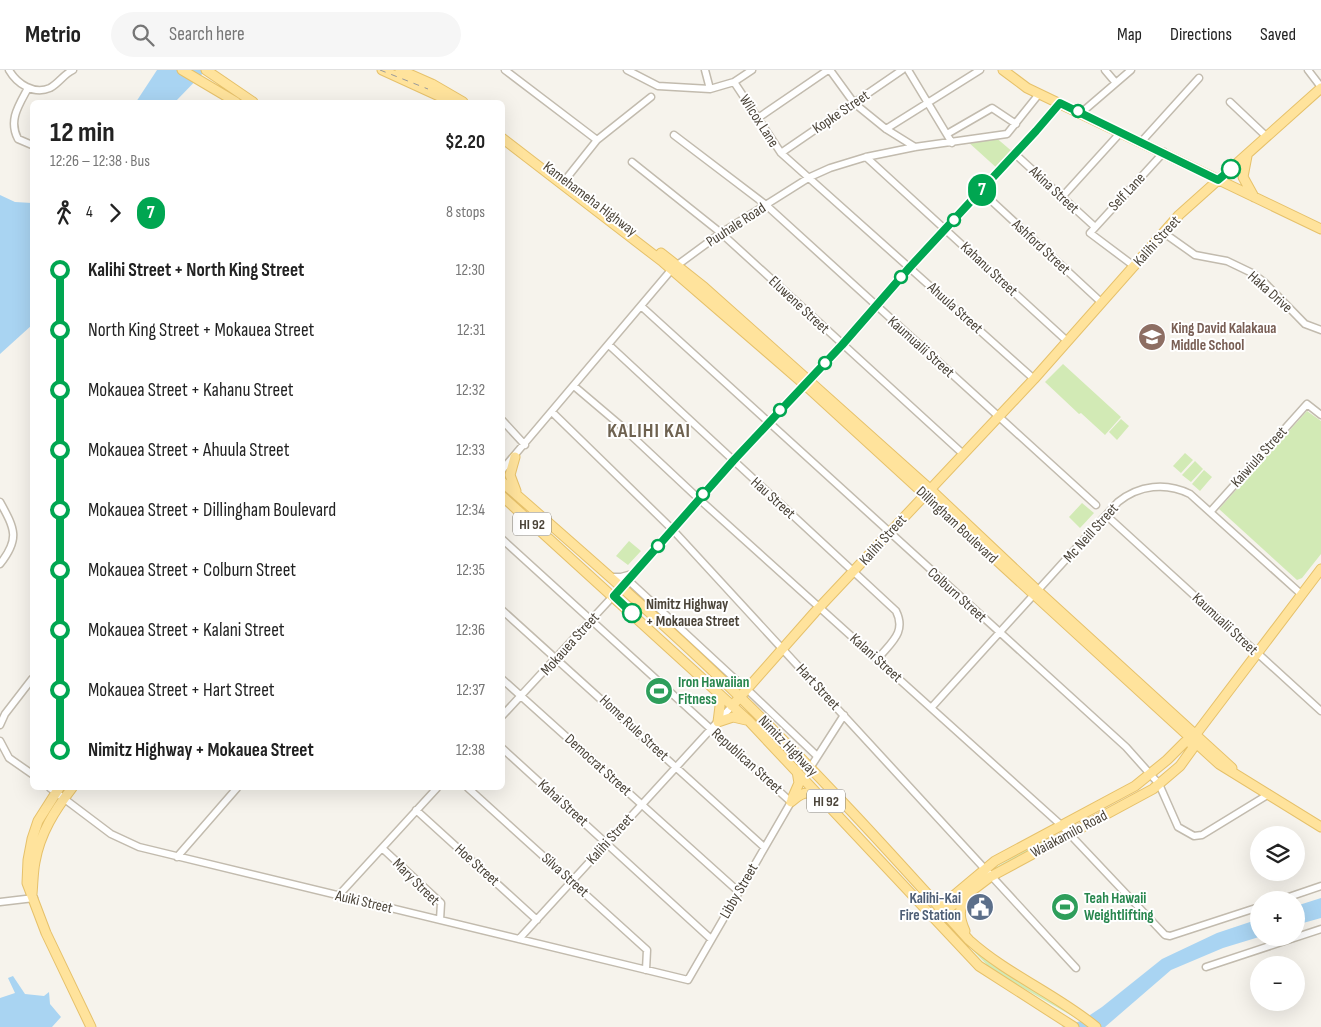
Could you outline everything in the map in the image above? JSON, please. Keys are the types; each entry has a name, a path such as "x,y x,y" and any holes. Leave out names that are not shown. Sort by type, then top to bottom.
{"main road":[{"path":"182,70 233,100"},
{"path":"206,70 225,81 250,100"},
{"path":"382,70 448,100"},
{"path":"400,70 432,84 460,100"},
{"path":"1003,70 1015,81 1039,94 1142,141 1321,229"},
{"name":"Kalihi Street","path":"732,706 819,608 962,453 1034,379 1164,232 1218,180 1321,87"},
{"name":"Kamehameha Highway","path":"505,133 564,182 675,267"},
{"name":"Kamehameha Highway","path":"505,140 564,182"},
{"path":"1248,154 1243,178 1254,197"},
{"name":"Dillingham Boulevard","path":"675,267 927,492 1193,739 1244,778 1321,827"},
{"path":"507,464 518,496"},
{"name":"Nimitz Highway","path":"505,485 609,576 625,584 635,600 755,711 969,940 997,964 1079,1013 1096,1027"},
{"name":"Nimitz Highway","path":"505,499 614,596 749,721 823,797 979,966 1022,996 1074,1027"},
{"path":"505,506 518,512"},
{"name":"Waiakamilo Road","path":"933,917 987,873 1117,809 1159,784 1180,766 1192,748 1193,739 1321,569"},
{"path":"728,686 739,686 755,680"},
{"path":"755,680 751,693 751,704 755,711"},
{"path":"714,726 720,706 718,694"},
{"path":"714,726 733,717 749,721"},
{"name":"Waiakamilo Road","path":"987,873 995,861 1124,792 1152,774 1185,742 1193,739"},
{"path":"791,802 799,782 797,770"},
{"path":"54,790 38,821 32,839 28,860 27,883 46,934 90,1027"},
{"path":"33,896 35,862 46,825 70,790"},
{"path":"791,802 803,793 813,793 823,797"},
{"path":"926,892 935,896 947,897 971,886"},
{"path":"969,940 959,918 960,910 971,886"}],"street":[{"path":"9,70 16,80 28,88 40,90 50,88 73,70"},
{"path":"505,70 596,140"},
{"path":"627,70 652,84 710,89 734,82 752,70"},
{"path":"705,70 710,89"},
{"path":"758,118 829,70 854,103 886,129 915,147"},
{"name":"Kopke Street","path":"781,153 902,70"},
{"path":"908,70 952,143"},
{"path":"886,129 980,70"},
{"path":"1105,70 1116,83"},
{"path":"1081,113 1131,70"},
{"path":"1308,70 1321,87"},
{"path":"1142,141 1199,78"},
{"name":"Wilcox Lane","path":"734,82 781,153 810,177"},
{"path":"28,88 14,116 13,126 18,139 30,144"},
{"name":"Puuhale Road","path":"507,464 675,267 721,233 810,177 830,168 866,157 915,147 1006,134 1039,94"},
{"path":"564,182 596,140 651,97"},
{"path":"1230,102 1267,137"},
{"name":"Mokauea Street","path":"505,713 625,584 733,461 842,345 910,267 981,192 1060,103"},
{"path":"947,134 992,108 1016,124"},
{"path":"1062,197 1121,132"},
{"name":"Kaumualii Street","path":"674,135 766,205 1096,505"},
{"name":"Self Lane","path":"1092,230 1164,152"},
{"name":"Akina Street","path":"1014,153 1062,197 1092,230 1134,266"},
{"name":"Kahanu Street","path":"866,157 1067,341"},
{"name":"Eluwene Street","path":"632,162 721,233 962,453"},
{"name":"Ahuula Street","path":"810,177 1034,379"},
{"name":"Ashford Street","path":"981,192 1102,302"},
{"name":"Haka Drive","path":"1164,232 1195,256 1227,261 1252,273 1264,282 1305,324 1321,330"},
{"name":"Colburn Street","path":"640,306 889,534 1126,747 1159,784 1178,827 1194,836 1210,831 1268,794"},
{"name":"Hau Street","path":"609,345 896,611 901,621 900,631 878,660"},
{"name":"Kalani Street","path":"574,386 620,424 699,499 1061,825 1165,935 1170,936 1250,910"},
{"name":"Kaiwiula Street","path":"1211,511 1307,404 1321,414"},
{"name":"Hart Street","path":"552,413 672,529 1076,968"},
{"path":"505,423 525,445"},
{"name":"Mc Neill Street","path":"931,708 1126,496 1152,486 1182,490 1211,511 1301,594"},
{"path":"0,502 11,522 15,540 10,552 0,564"},
{"name":"Kaumualii Street","path":"1107,516 1321,711"},
{"name":"Republican Street","path":"505,542 714,726 791,802"},
{"path":"609,576 621,578 633,574"},
{"path":"625,584 634,586 736,680 739,686"},
{"name":"Home Rule Street","path":"505,613 764,847"},
{"path":"0,725 5,714 30,682"},
{"name":"Democrat Street","path":"505,682 739,892"},
{"path":"751,693 816,756"},
{"name":"Kalihi Street","path":"519,939 732,706"},
{"path":"810,768 844,715"},
{"path":"0,741 9,758 30,773"},
{"name":"Kahai Street","path":"505,751 711,940"},
{"name":"Auiki Street","path":"56,790 111,834 128,844 688,980"},
{"path":"177,857 235,790"},
{"path":"338,896 435,790"},
{"name":"Silva Street","path":"470,790 572,880 647,950 646,970"},
{"name":"Libby Street","path":"688,980 791,802"},
{"name":"Hoe Street","path":"416,810 537,920"},
{"name":"Mary Street","path":"382,848 441,903 440,920"},
{"path":"1305,891 1321,886"},
{"path":"0,902 33,896"},
{"path":"1206,967 1321,930"}],"green space":[{"path":"994,136 1014,153 999,170 967,141"},
{"path":"1063,364 1121,417 1105,435 1045,382"},
{"path":"1307,411 1321,421 1321,554 1302,578 1297,580 1219,509"},
{"path":"1121,419 1129,426 1117,440 1109,432"},
{"path":"1185,453 1193,460 1181,473 1173,466"},
{"path":"1195,461 1203,469 1191,482 1182,475"},
{"path":"1204,470 1212,477 1200,491 1192,484"},
{"path":"1082,503 1094,513 1080,528 1069,517"},
{"path":"629,541 641,551 628,565 616,556"},
{"path":"1046,839 1047,842 991,871 991,870"},
{"path":"948,922 987,960 1086,1018 1081,1021 993,971 946,923"}],"water":[{"path":"157,70 206,70 177,100 137,100"},
{"path":"0,195 15,202 30,203 30,327 0,354"},
{"path":"1321,898 1321,918 1305,922 1305,903"},
{"path":"1250,922 1250,940 1223,948 1171,970 1105,1027 1061,1027 1081,1021 1102,1007 1162,959 1217,933"},
{"path":"13,976 25,994 44,996 49,992 50,1004 61,1017 52,1027 0,1027 0,998 15,993 8,978"}],"railway":[{"path":"380,70 428,89"}],"bus line":[{"name":"7","path":"632,613 614,596 733,461 842,345 910,267 981,192 1060,103 1208,173 1218,180 1231,169"}],"place":[{"name":"King David Kalakaua Middle School","path":"1152,337"},
{"name":"Nimitz Highway + Mokauea Street","path":"632,613"},
{"name":"Iron Hawaiian Fitness","path":"659,691"},
{"name":"Kalihi-Kai Fire Station","path":"980,907"},
{"name":"Teah Hawaii Weightlifting","path":"1065,907"}],"district":[{"name":"KALIHI KAI","path":"649,431"}]}
